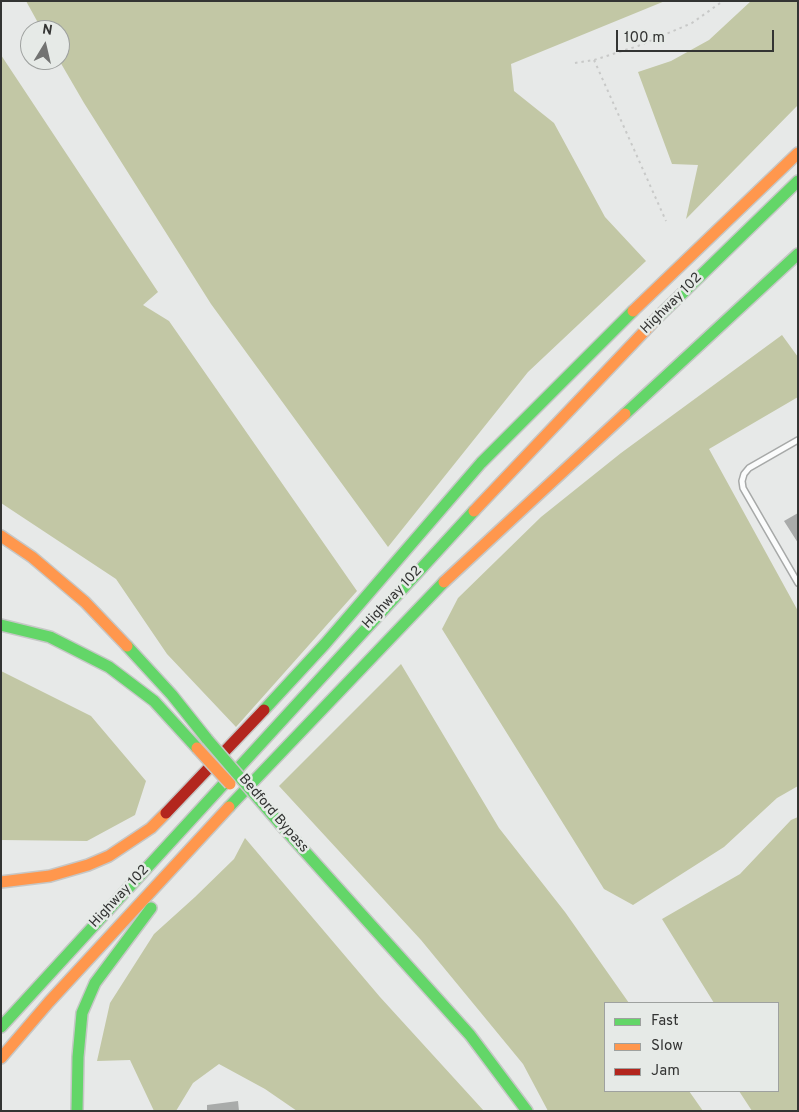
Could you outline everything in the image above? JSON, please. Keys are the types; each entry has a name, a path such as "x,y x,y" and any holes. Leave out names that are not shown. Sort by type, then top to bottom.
{"highway":[{"path":"1,882 50,876 88,864 116,852 151,828 219,760 324,644 481,463 652,293 798,153"},
{"name":"Highway 102","path":"1,1027 525,455 641,334 798,181"},
{"name":"Highway 102","path":"1,1058 49,1002 230,806 448,579 798,254"},
{"path":"572,390 652,293"},
{"path":"336,660 347,640 535,430"},
{"name":"Bedford Bypass","path":"1,536 32,557 85,602 172,695 277,829 464,1045 514,1111"},
{"name":"Bedford Bypass","path":"1,625 50,637 108,667 154,701 470,1035 527,1111"},
{"path":"77,1111 78,1057 82,1013 95,982 230,806"}],"lane":[{"path":"798,440 749,468 744,474 742,481 743,488 798,582"}],"path":[{"path":"575,63 594,60 638,46 692,23 723,1"},
{"path":"594,60 666,221"}],"green space":[{"path":"26,1 665,1 511,64 514,91 554,123 605,217 646,261 528,372 388,547 211,304 84,103 65,70 70,70 70,20 36,20"},
{"path":"751,1 798,1 798,105 686,219 698,165 672,164 638,72 671,61 709,40"},
{"path":"1,55 158,292 143,305 169,321 357,591 236,727 167,654 116,579 1,503"},
{"path":"782,335 798,357 798,397 709,449 798,611 798,786 777,798 724,847 633,905 604,889 442,629 458,598 541,517 621,453"},
{"path":"401,664 499,828 565,912 628,1002 604,1002 604,1092 690,1092 703,1111 548,1111 523,1064 421,940 279,786"},
{"path":"1,671 91,716 146,781 135,815 87,841 1,840"},
{"path":"798,817 798,1111 752,1111 740,1092 779,1092 779,1002 713,1002 662,919 740,874 791,820"},
{"path":"245,838 380,997 484,1111 297,1111 265,1089 219,1064 193,1083 176,1111 154,1111 130,1060 97,1061 110,1003 154,934 234,859"}],"building":[{"path":"798,513 798,543 784,521"},
{"path":"238,1101 239,1111 207,1111 207,1105"}],"traffic: fast":[{"path":"658,317 798,181"},
{"path":"625,414 798,254"},
{"path":"264,710 325,644 481,463 633,311"},
{"path":"1,1027 474,511"},
{"path":"229,807 444,582"},
{"path":"1,625 50,637 109,667 154,701 197,748"},
{"path":"127,646 172,695 207,739"},
{"path":"207,739 281,825"},
{"path":"281,825 470,1035 527,1111"},
{"path":"77,1111 78,1057 82,1013 95,983 151,908"}],"traffic: slow":[{"path":"633,311 798,153"},
{"path":"474,511 658,317"},
{"path":"444,582 625,414"},
{"path":"1,536 32,557 85,602 127,646"},
{"path":"197,748 230,784"},
{"path":"1,1058 49,1002 229,807"},
{"path":"1,882 50,876 88,865 109,856 151,828 166,813"}],"traffic: jam":[{"path":"166,813 264,710"}]}
